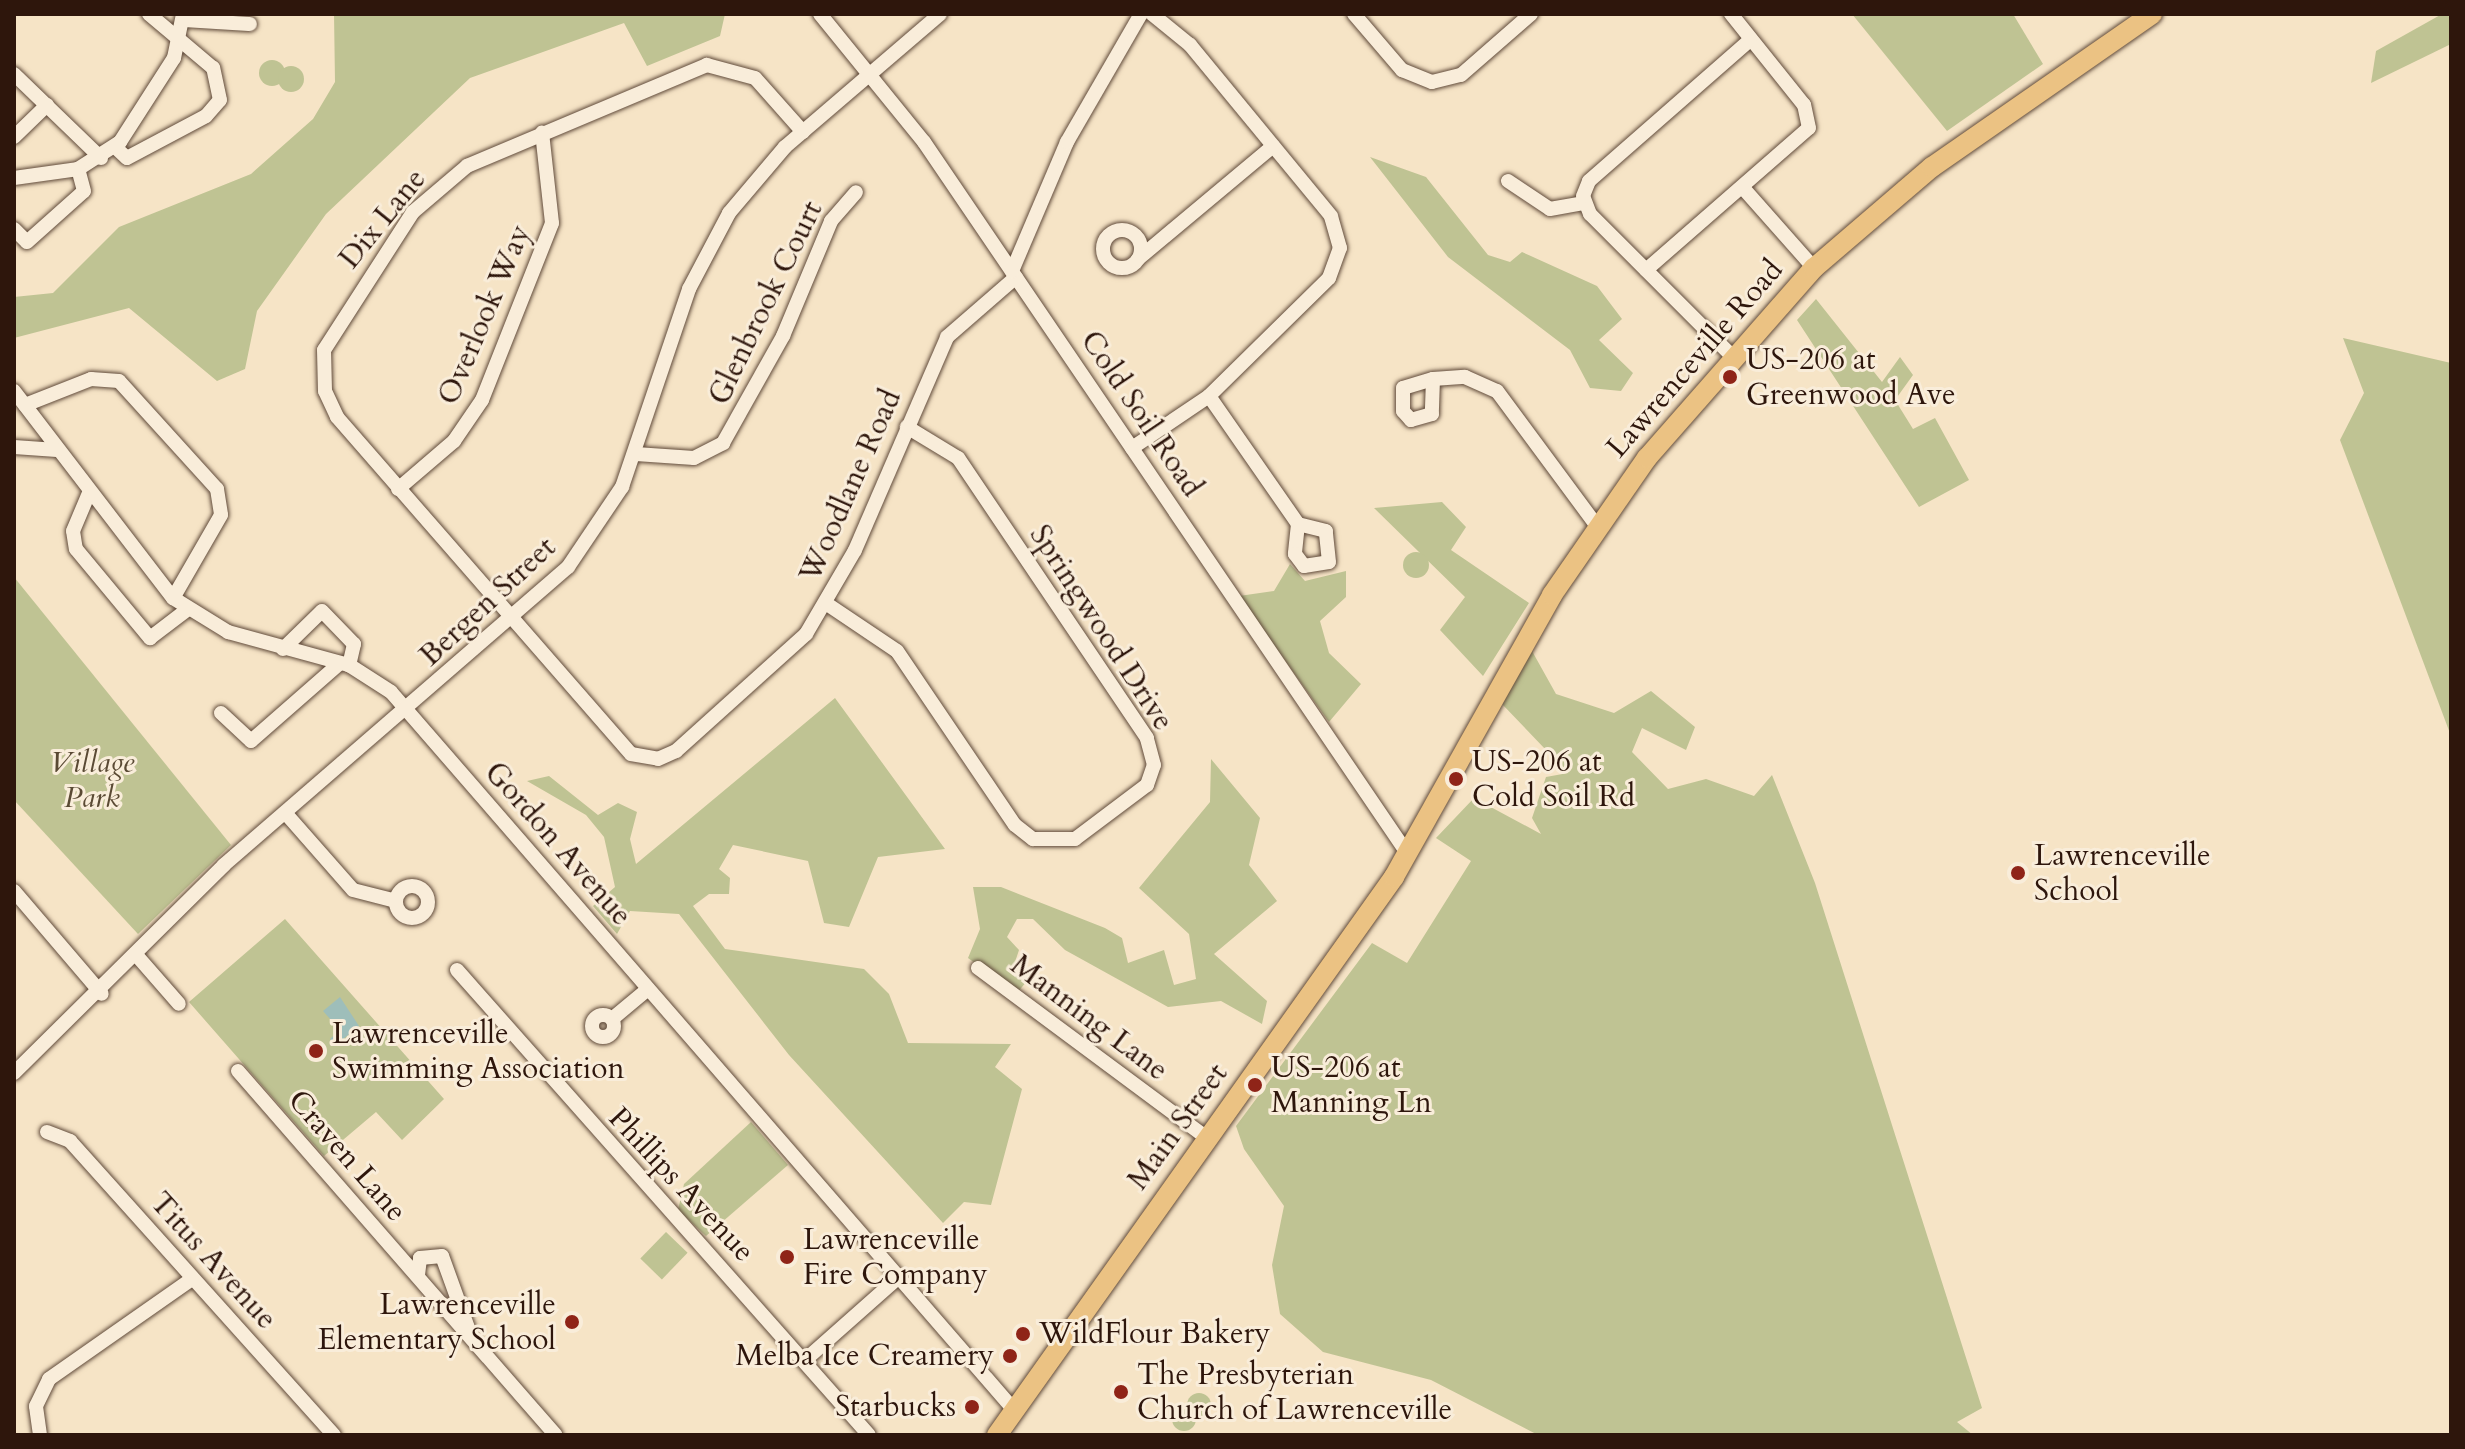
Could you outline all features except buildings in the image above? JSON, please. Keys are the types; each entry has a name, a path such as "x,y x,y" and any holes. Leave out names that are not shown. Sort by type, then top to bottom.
{"highway":[{"name":"Lawrenceville Road","path":"1407,853 1596,525 1733,357 1814,268 1932,167 2152,14"},
{"name":"Main Street","path":"997,1435 1407,853"}],"street":[{"path":"115,147 127,158 216,107 218,75 149,14"},
{"name":"Cold Soil Road","path":"820,14 872,74 1014,274 1407,853"},
{"name":"Bergen Street","path":"14,1073 102,994 224,865 288,816 512,620 589,542 636,454 703,259 749,186 803,132 939,14"},
{"name":"Woodlane Road","path":"512,620 623,748 658,759 676,751 790,651 827,604 947,337 1014,274 1067,142 1141,14"},
{"path":"1132,448 1209,396 1329,278 1339,258 1331,216 1190,45 1152,14"},
{"path":"1354,14 1402,70 1432,82 1461,75 1531,14"},
{"path":"1646,270 1803,139 1810,118 1804,105 1731,14"},
{"path":"14,178 78,169 115,147 152,98 179,42 183,17 250,24"},
{"path":"1584,203 1589,181 1750,40"},
{"name":"Dix Lane","path":"512,620 329,404 322,364 328,335 434,190 542,133 707,65 755,78 803,132"},
{"path":"14,74 101,158"},
{"path":"14,137 47,105"},
{"name":"Overlook Way","path":"398,489 466,428 488,386 552,223 542,133"},
{"path":"1138,259 1273,146"},
{"path":"14,229 27,242 84,191 78,169"},
{"path":"1508,181 1550,209 1584,203"},
{"path":"1744,189 1814,268"},
{"name":"Glenbrook Court","path":"636,454 694,458 723,443 783,336 831,221 856,192"},
{"path":"1584,203 1608,232 1733,357"},
{"path":"1433,379 1465,377 1497,391 1596,525"},
{"path":"25,405 91,379 119,381 217,489 221,515 173,598"},
{"name":"Gordon Avenue","path":"14,391 89,493 173,598 228,632 344,664 408,711 1014,1410"},
{"path":"1209,396 1298,524"},
{"name":"Springwood Drive","path":"827,604 897,651 1015,825 1033,839 1075,839 1147,785 1154,765 1147,738 958,458 907,427"},
{"path":"14,447 57,450"},
{"path":"89,493 73,531 76,549 150,638 188,609"},
{"path":"221,713 251,741 344,664 354,644 322,611 283,649"},
{"path":"288,816 353,890 396,901"},
{"path":"14,891 102,994"},
{"path":"138,957 179,1004"},
{"name":"Manning Lane","path":"978,968 1207,1138"},
{"name":"Phillips Avenue","path":"457,970 631,1176 713,1253 804,1361 858,1432"},
{"path":"612,1019 648,989"},
{"name":"Craven Lane","path":"238,1071 556,1435"},
{"name":"Titus Avenue","path":"47,1132 70,1141 334,1435"},
{"name":"Craven Lane","path":"418,1275 425,1254 446,1261 471,1336"},
{"path":"804,1361 899,1277"},
{"path":"40,1435 36,1406 49,1379 192,1279"}],"green space":[{"path":"334,14 725,14 720,36 647,66 624,23 470,78 326,214 257,311 245,369 217,381 129,308 14,338 14,297 53,293 119,227 251,174 313,119 335,82"},
{"path":"1852,14 2013,14 2043,64 1947,131"},
{"path":"2442,14 2451,14 2451,44 2371,83 2376,51"},
{"path":"272,60 281,64 285,73 281,82 272,86 263,82 259,73 263,64"},
{"path":"291,66 300,70 304,79 300,88 291,92 282,88 278,79 282,70"},
{"path":"1370,157 1426,177 1488,255 1510,262 1522,252 1597,286 1622,319 1599,340 1633,373 1621,391 1590,388 1570,350 1448,257"},
{"path":"1816,299 1882,382 1900,357 1913,375 1895,400 1913,429 1935,418 1969,480 1919,507 1797,320"},
{"path":"2343,338 2451,363 2451,736 2340,440 2364,393"},
{"path":"1442,502 1466,527 1451,550 1529,603 1483,676 1440,630 1465,597 1374,508"},
{"path":"1416,552 1425,556 1429,565 1425,574 1416,578 1407,574 1403,565 1407,556"},
{"path":"1290,564 1305,581 1346,571 1346,597 1320,621 1329,653 1361,684 1329,722 1239,596 1274,591"},
{"name":"Village Park","path":"14,577 231,845 138,934 14,800"},
{"path":"1532,651 1556,694 1614,713 1651,691 1695,727 1686,750 1642,728 1632,752 1668,789 1706,779 1754,796 1772,775 1815,883 1982,1408 1957,1422 1973,1435 1538,1435 1431,1380 1323,1352 1280,1314 1272,1265 1284,1206 1244,1149 1236,1126 1372,943 1407,963 1471,861 1436,838 1474,798 1541,834 1532,818 1546,777 1568,773 1502,704"},
{"path":"835,698 945,849 878,857 849,927 824,923 808,861 733,845 719,869 730,878 729,894 709,894 693,906 725,949 864,969 889,994 908,1043 1011,1044 995,1067 1022,1089 991,1205 964,1202 943,1223 789,1055 679,914 630,911 617,934 593,906 615,887 604,837 586,815 527,781 549,776 598,815 618,803 637,812 630,839 636,864"},
{"path":"1211,759 1260,818 1249,865 1277,901 1214,954 1267,1001 1262,1024 1221,1001 1168,1007 1065,950 1033,919 1017,919 1007,937 1019,950 1013,968 1027,981 1017,993 968,958 980,929 973,887 1001,887 1105,928 1122,938 1128,963 1164,950 1174,985 1196,979 1189,934 1139,888 1210,802"},
{"name":"Lawrenceville Swimming Association","path":"285,919 444,1099 402,1140 376,1112 324,1156 189,1002"},
{"path":"751,1122 788,1165 706,1236 678,1210 684,1184"},
{"path":"666,1232 688,1253 662,1279 640,1259"},
{"path":"1194,1393 1204,1393 1211,1400 1211,1410 1204,1417 1194,1417 1187,1410 1187,1400"},
{"path":"1179,1407 1189,1407 1196,1414 1196,1424 1189,1431 1179,1431 1172,1424 1172,1414"}],"water":[{"path":"340,997 359,1026 336,1045 330,1039 340,1030 323,1011"}],"place":[{"name":"US-206 at Greenwood Ave","path":"1730,377"},
{"name":"US-206 at Cold Soil Rd","path":"1456,779"},
{"name":"Lawrenceville School","path":"2018,873"},
{"name":"Lawrenceville Swimming Association","path":"316,1051"},
{"name":"US-206 at Manning Ln","path":"1255,1085"},
{"name":"Lawrenceville Fire Company","path":"787,1257"},
{"name":"Lawrenceville Elementary School","path":"572,1322"},
{"name":"WildFlour Bakery","path":"1023,1334"},
{"name":"Melba Ice Creamery","path":"1010,1356"},
{"name":"The Presbyterian Church of Lawrenceville","path":"1121,1392"},
{"name":"Starbucks","path":"972,1407"}]}
